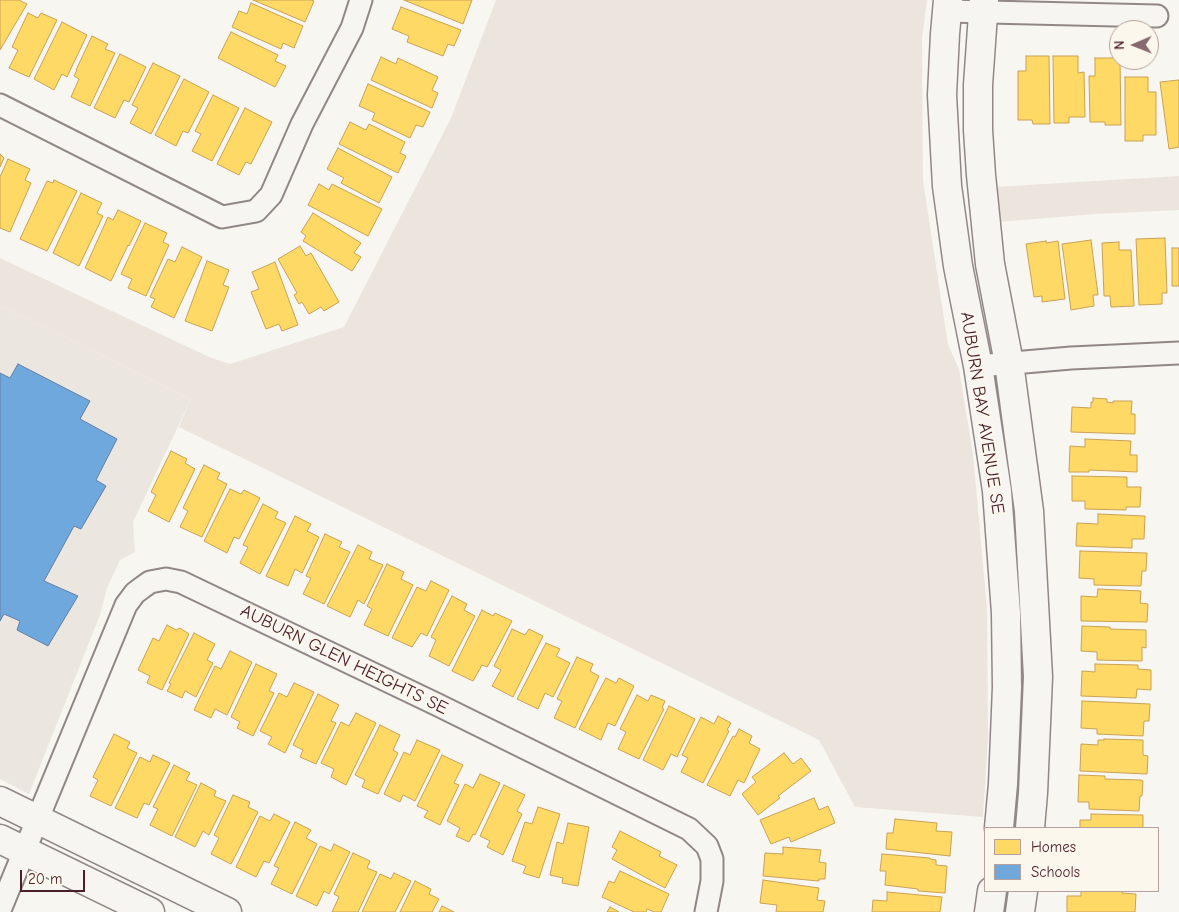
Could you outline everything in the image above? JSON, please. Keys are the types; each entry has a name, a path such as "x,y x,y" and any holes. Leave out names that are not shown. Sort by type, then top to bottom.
{"street":[{"path":"0,105 222,217 256,211 271,195 302,124 352,28 362,0"},
{"path":"948,5 1157,16"},
{"name":"AUBURN BAY AVENUE SE","path":"948,5 942,95 947,186 958,266 978,366 997,491 1006,613 1007,687 1004,784 1000,827"},
{"name":"AUBURN BAY AVENUE SE","path":"984,6 978,85 981,175 990,264 1009,363 1029,511 1038,677 1034,793 1030,827"},
{"path":"978,366 1179,353"},
{"name":"AUBURN GLEN HEIGHTS SE","path":"0,910 126,605 135,592 150,582 166,580 181,582 438,705 689,829 707,846 712,859 712,881 706,912"},
{"path":"0,801 227,912"},
{"path":"0,839 150,912"},
{"path":"989,912 992,892"},
{"path":"1020,912 1023,892"}],"shaded area":[{"path":"496,0 927,0 922,39 923,180 948,345 959,369 973,454 987,608 988,737 983,817 855,807 819,740 179,427 191,399 0,305 0,258 209,357 230,364 344,327 451,118"},
{"path":"1179,176 1179,210 997,222 993,187"},
{"path":"0,305 191,399 133,522 135,552 120,560 107,588 100,615 29,794 0,779"}],"building: Homes":[{"path":"0,0 19,0 27,4 0,50"},
{"path":"253,0 311,0 314,1 305,22"},
{"path":"404,0 472,0 463,24"},
{"path":"251,3 303,26 294,48 283,43 281,49 232,27 239,11 247,14"},
{"path":"401,7 461,30 454,46 448,44 443,56 407,42 409,36 392,29"},
{"path":"28,13 38,18 41,13 57,20 29,77 9,68 18,50 12,47"},
{"path":"62,22 87,35 67,77 62,74 54,90 34,79"},
{"path":"231,32 278,55 275,61 286,66 275,87 218,58"},
{"path":"92,36 108,44 105,49 115,53 90,106 71,97 79,79 74,76 76,70"},
{"path":"120,54 146,67 129,102 124,100 115,118 94,108"},
{"path":"1026,56 1049,56 1050,124 1033,124 1032,120 1018,120 1018,71 1026,71"},
{"path":"1053,56 1078,56 1078,73 1084,72 1085,117 1069,117 1069,123 1054,123"},
{"path":"381,57 396,64 398,58 438,77 432,90 438,93 432,108 371,80"},
{"path":"1095,58 1109,58 1109,70 1120,70 1121,125 1105,125 1105,122 1090,122 1089,76 1095,76"},
{"path":"153,63 180,76 151,134 130,123 138,108 132,105"},
{"path":"1125,77 1148,77 1148,92 1156,92 1156,135 1143,135 1143,141 1125,141"},
{"path":"184,79 209,92 188,133 183,131 176,146 155,135"},
{"path":"1179,80 1179,147 1169,149 1160,82"},
{"path":"368,84 430,112 423,127 416,125 410,138 372,120 375,113 359,106"},
{"path":"213,95 239,108 212,161 192,151 201,134 195,131"},
{"path":"245,108 272,122 251,164 246,162 239,175 217,164"},
{"path":"350,122 366,130 369,124 405,142 400,153 406,156 398,173 339,144"},
{"path":"338,148 392,177 379,203 341,183 344,178 327,169"},
{"path":"0,154 4,158 0,167"},
{"path":"8,159 30,169 25,180 31,183 10,232 0,228 0,177"},
{"path":"54,180 77,191 47,251 20,239 47,181 53,183"},
{"path":"319,184 329,190 332,184 382,209 368,236 308,205"},
{"path":"81,193 102,203 97,213 103,216 79,266 53,253"},
{"path":"118,210 141,221 111,281 85,268 108,217 113,220"},
{"path":"313,213 361,243 354,253 361,257 352,271 303,241 306,236 301,232"},
{"path":"145,223 167,233 163,242 169,245 146,296 128,288 132,279 121,274"},
{"path":"1165,238 1167,293 1162,293 1162,304 1139,305 1136,239"},
{"path":"1091,240 1098,295 1093,295 1094,306 1071,310 1062,244"},
{"path":"1046,241 1046,243 1058,241 1065,299 1042,302 1042,296 1034,297 1026,244"},
{"path":"1119,242 1119,250 1131,250 1134,306 1111,307 1110,296 1104,296 1102,243"},
{"path":"300,246 306,256 311,253 339,302 324,311 321,307 309,314 302,302 299,304 294,295 297,293 278,259"},
{"path":"182,247 202,257 174,318 151,307 155,299 150,297 168,259 175,262"},
{"path":"1172,248 1179,248 1179,286 1172,286"},
{"path":"207,261 229,270 223,285 229,287 212,331 185,321"},
{"path":"275,262 298,325 282,331 279,324 266,329 251,292 259,289 252,272"},
{"path":"1093,398 1107,399 1107,402 1113,403 1113,401 1132,401 1131,414 1135,414 1135,434 1071,432 1072,407 1091,408"},
{"path":"1085,439 1131,441 1130,455 1137,455 1137,472 1089,470 1089,472 1069,472 1070,446 1085,447"},
{"path":"171,451 187,459 185,463 195,469 169,522 148,511 156,495 151,492"},
{"path":"204,465 220,473 217,479 227,484 202,537 180,527 188,511 183,508"},
{"path":"1072,476 1127,477 1127,487 1141,487 1140,507 1126,507 1126,510 1085,509 1085,501 1072,501"},
{"path":"230,489 241,494 244,490 260,498 239,539 234,537 227,553 204,541"},
{"path":"263,504 278,512 275,518 286,523 260,574 240,563 248,547 243,545"},
{"path":"1098,514 1145,516 1144,539 1132,539 1132,548 1076,546 1077,523 1098,524"},
{"path":"295,516 311,524 307,531 319,537 302,573 295,569 288,586 266,576"},
{"path":"325,534 342,542 339,547 350,552 324,604 303,594 311,578 306,576"},
{"path":"358,545 372,552 369,559 383,565 364,604 358,600 350,617 327,606"},
{"path":"1080,551 1147,553 1146,571 1142,571 1141,586 1094,585 1094,579 1079,578"},
{"path":"387,564 404,572 401,579 413,585 388,636 364,625 372,609 367,606"},
{"path":"431,581 449,590 427,636 421,633 412,647 392,638 417,587 426,591"},
{"path":"1098,589 1141,591 1140,603 1148,604 1147,622 1081,621 1081,596 1097,597"},
{"path":"452,596 467,604 464,610 475,616 449,666 429,656 436,640 431,637"},
{"path":"482,610 493,616 495,613 512,621 487,667 482,665 473,681 452,671"},
{"path":"167,625 176,630 180,628 189,634 162,690 147,683 150,676 138,670 153,638 159,641"},
{"path":"1082,626 1146,630 1146,648 1142,647 1142,661 1097,660 1097,652 1081,651"},
{"path":"512,629 525,635 529,629 543,636 513,697 492,686 501,670 494,666"},
{"path":"194,633 215,644 207,660 213,663 196,697 185,691 182,698 167,691 171,684 169,683"},
{"path":"546,643 560,649 556,656 570,663 553,697 545,693 538,709 517,699"},
{"path":"230,651 252,662 227,715 215,709 211,718 194,710 215,666 221,669"},
{"path":"577,657 593,664 590,671 599,676 575,728 554,718 562,701 557,699"},
{"path":"256,664 277,674 269,691 274,693 253,736 237,728 240,722 231,717"},
{"path":"1095,664 1138,665 1138,669 1151,670 1151,690 1137,689 1136,698 1081,696 1082,671 1095,672"},
{"path":"606,678 616,683 619,678 634,686 615,726 608,723 601,740 579,729"},
{"path":"294,683 314,692 285,753 268,744 272,737 260,731 279,693 287,697"},
{"path":"318,694 339,705 331,721 336,723 316,764 300,757 303,750 293,745"},
{"path":"637,695 648,701 651,695 665,701 662,708 664,709 639,759 618,749 626,732 620,729"},
{"path":"1082,701 1150,704 1149,721 1144,721 1143,736 1097,734 1097,729 1081,728"},
{"path":"669,706 695,719 677,757 671,754 663,770 643,760"},
{"path":"356,713 376,723 346,785 331,777 334,769 321,763 341,722 349,726"},
{"path":"718,716 731,723 727,730 729,731 703,783 681,772 688,758 682,755 701,717 714,724"},
{"path":"380,725 400,735 393,750 398,753 378,794 362,787 365,780 355,775"},
{"path":"739,729 752,736 749,743 760,749 744,783 738,780 730,796 707,785 733,736 735,737"},
{"path":"114,734 130,742 127,748 137,753 111,806 90,796 98,780 93,777"},
{"path":"417,740 440,750 415,801 403,795 400,802 384,794 404,752 410,755"},
{"path":"1098,740 1143,740 1143,755 1148,756 1147,774 1080,771 1081,744 1098,745"},
{"path":"784,753 793,764 801,758 811,771 778,796 780,798 758,815 742,794 756,782 752,777"},
{"path":"153,755 170,763 149,805 144,803 137,818 115,808 140,757 150,762"},
{"path":"442,755 463,765 454,783 459,785 440,825 424,817 428,811 417,806"},
{"path":"174,765 190,773 186,780 197,785 172,836 150,825 158,809 153,807"},
{"path":"480,774 500,783 475,835 473,834 469,842 456,836 460,828 447,821 465,784 473,788"},
{"path":"1079,775 1105,776 1105,779 1143,781 1139,811 1089,809 1089,802 1078,802"},
{"path":"201,783 216,791 214,796 226,801 209,835 203,831 195,847 175,837"},
{"path":"504,785 525,795 517,811 522,814 503,855 487,847 490,841 480,836"},
{"path":"233,795 250,802 248,807 258,812 231,864 211,854 219,838 214,835"},
{"path":"814,798 819,810 828,806 835,823 791,842 789,837 771,844 760,820"},
{"path":"538,807 560,814 539,878 523,873 526,866 512,861 525,822 532,824"},
{"path":"274,814 290,822 269,863 264,861 256,877 236,867 260,816 270,821"},
{"path":"1091,814 1143,815 1143,827 1080,827 1080,820 1091,820"},
{"path":"895,819 937,823 936,831 952,832 950,856 886,849 887,833 893,833"},
{"path":"295,822 311,830 306,838 317,844 292,894 271,884 279,868 274,866"},
{"path":"568,823 589,827 578,886 562,883 563,878 550,875 557,842 563,844"},
{"path":"620,831 661,852 659,856 677,865 665,888 612,859 617,850 612,847"},
{"path":"334,844 350,852 329,894 324,891 317,906 296,896 320,846 331,851"},
{"path":"783,847 821,850 819,862 826,863 825,879 819,879 819,881 763,876 765,853 783,854"},
{"path":"353,853 370,861 367,868 377,872 358,912 332,912 339,897 334,894"},
{"path":"882,854 930,858 936,860 936,865 947,866 945,893 918,891 918,889 885,885 886,871 880,871"},
{"path":"620,871 669,894 661,912 647,909 646,912 634,912 602,897 609,881 614,883"},
{"path":"394,873 411,881 395,912 362,912 380,874 391,879"},
{"path":"763,880 819,888 817,900 825,901 823,912 776,912 777,905 760,903"},
{"path":"415,881 431,889 429,894 439,899 432,912 400,912"},
{"path":"887,892 942,897 940,912 872,912 873,900 887,901"},
{"path":"1081,892 1136,894 1135,912 1067,912 1067,896 1081,896"},
{"path":"442,906 454,912 439,912"},
{"path":"610,907 619,912 607,912"}],"building: Schools":[{"path":"18,364 90,401 80,419 117,439 96,480 106,486 81,529 74,526 44,581 78,596 48,646 17,630 20,621 4,614 0,621 0,373 10,378"}]}
